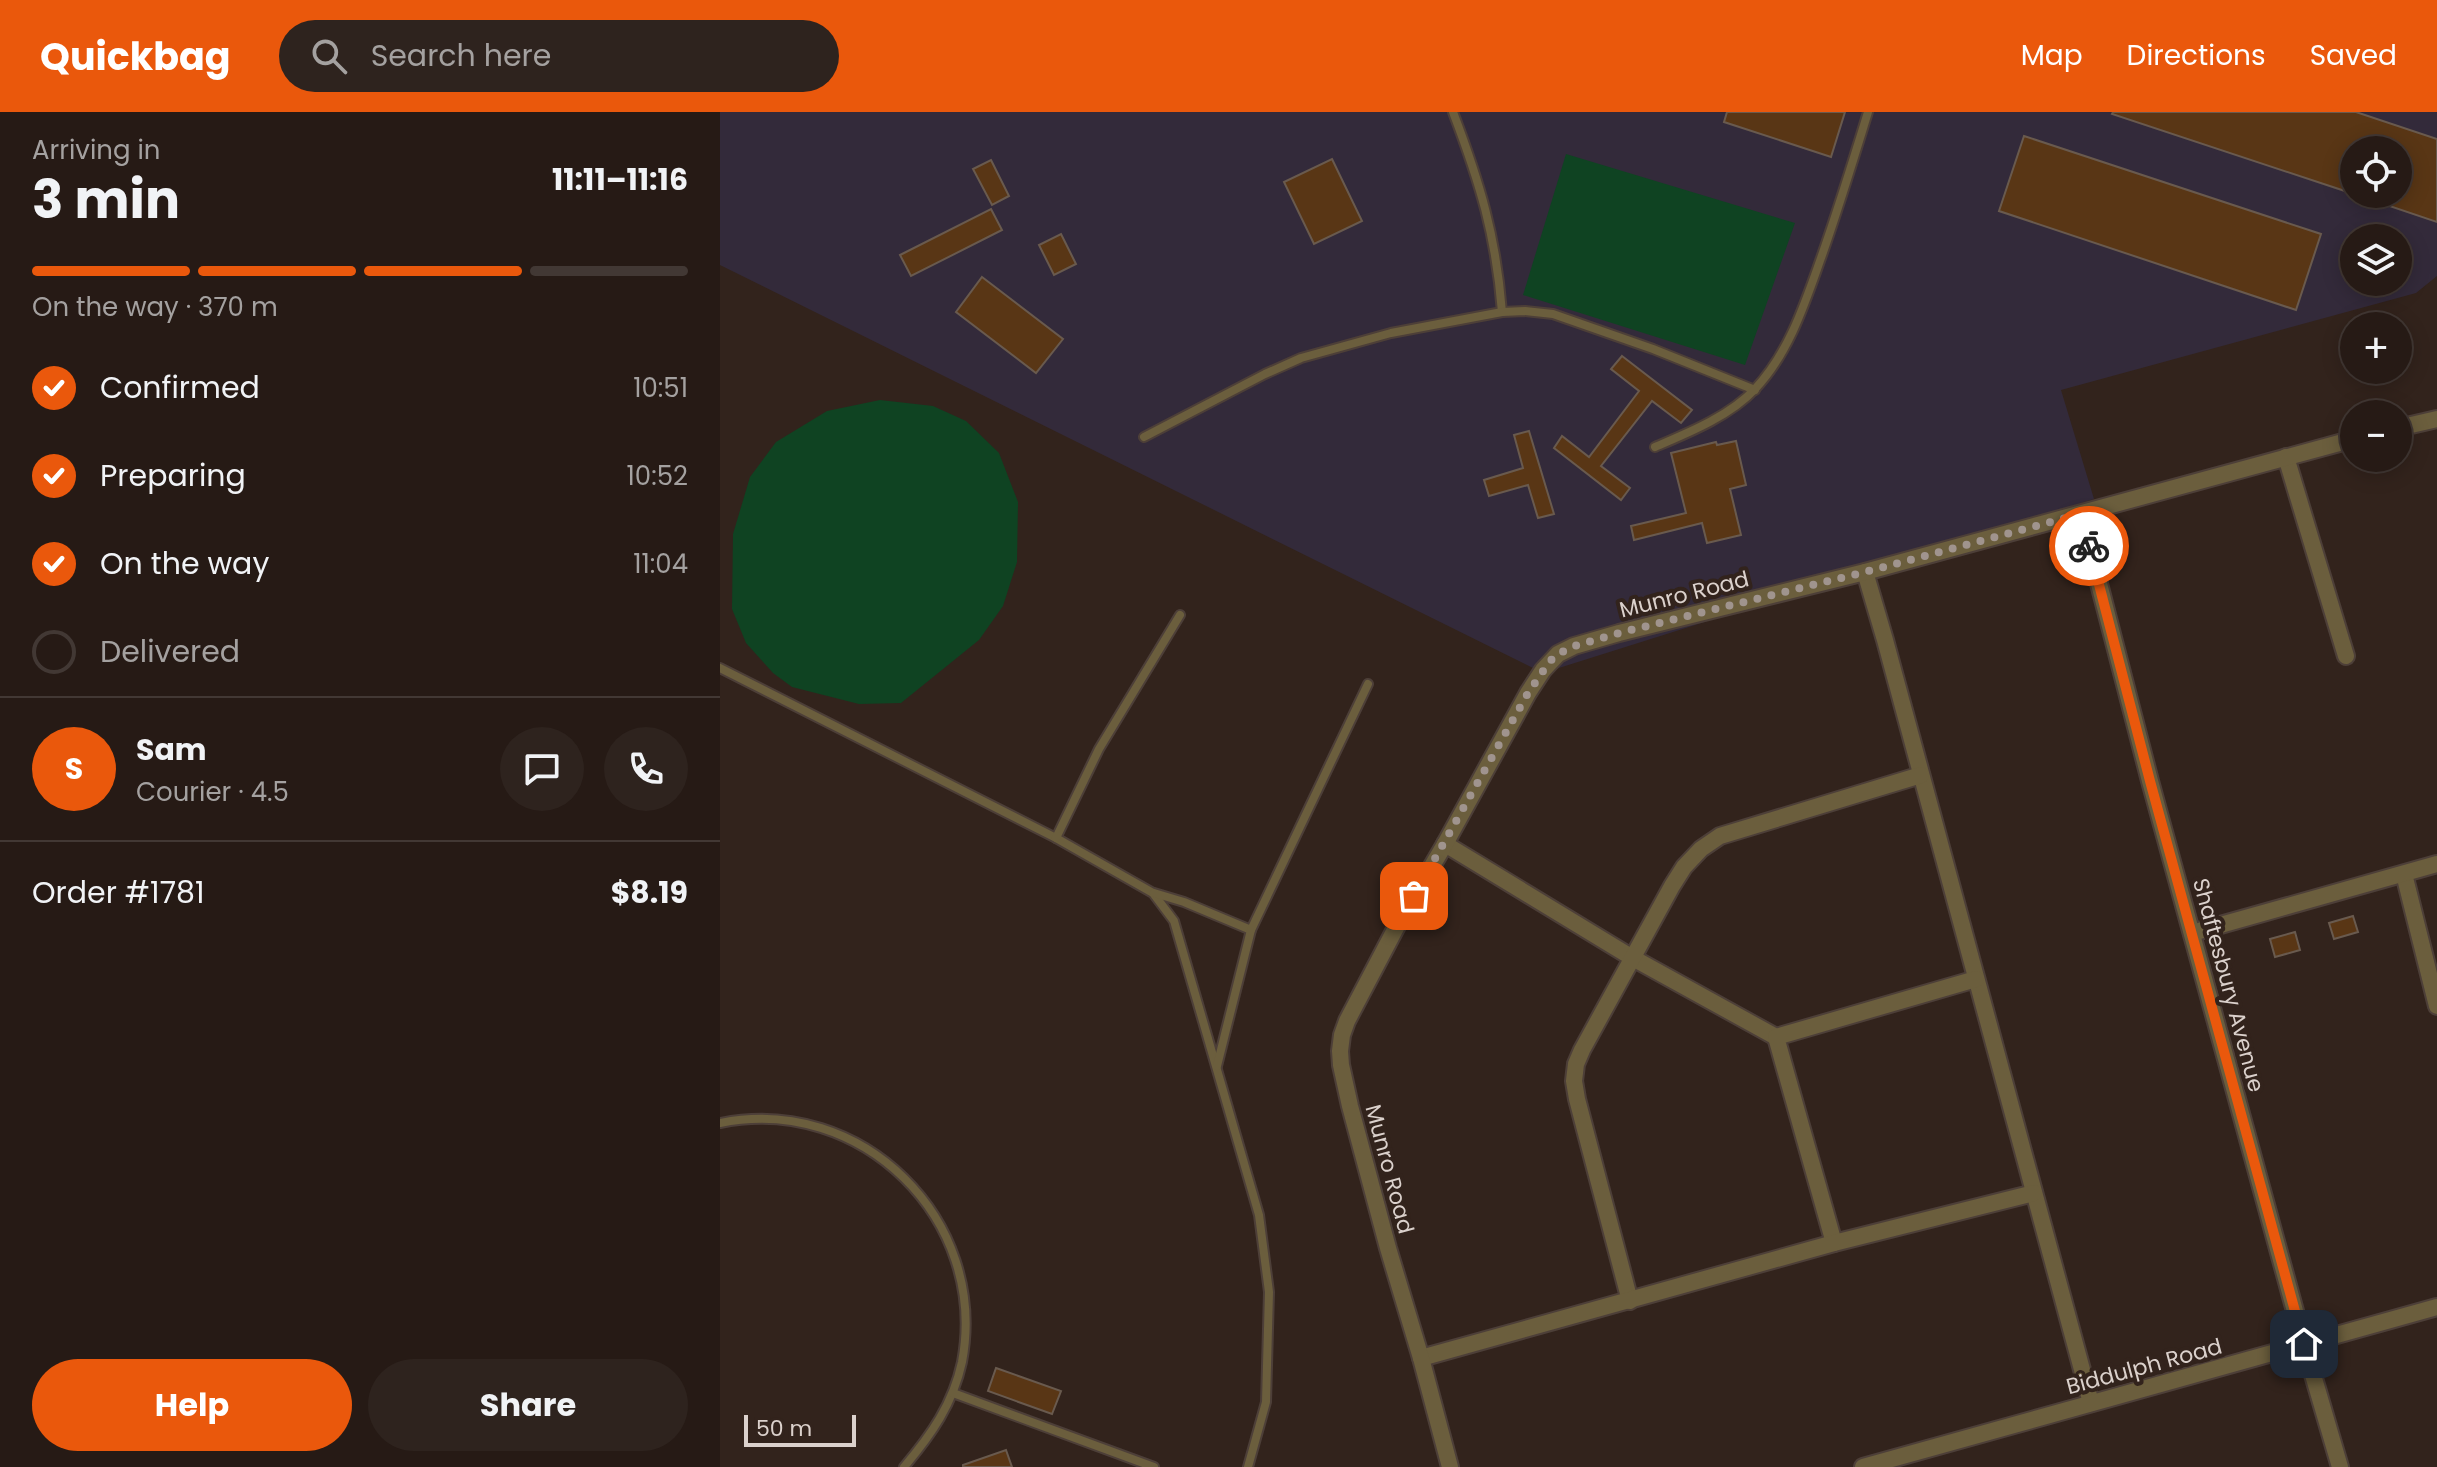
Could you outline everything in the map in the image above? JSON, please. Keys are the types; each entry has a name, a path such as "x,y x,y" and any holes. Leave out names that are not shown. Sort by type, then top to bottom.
{"street":[{"path":"2412,425 2437,419"},
{"name":"Munro Road","path":"1450,1467 1350,1106 1340,1051 1347,1021 1399,922 1543,670 1558,654 1574,646 1619,633 1865,572 2340,443"},
{"path":"2286,457 2346,656"},
{"name":"Shaftesbury Avenue","path":"2081,514 2150,781 2340,1467"},
{"path":"1865,572 2091,1403"},
{"path":"1630,1301 1583,1130 1574,1081 1582,1050 1631,957 1684,867 1701,849 1720,836 1921,775"},
{"path":"1445,844 1631,957 1776,1037 1976,979"},
{"path":"2192,933 2437,864"},
{"path":"2404,874 2437,1006"},
{"path":"1776,1037 1834,1243"},
{"path":"1421,1358 1834,1243 2034,1193"},
{"name":"Biddulph Road","path":"1863,1467 2437,1307"}],"lane":[{"path":"1453,112 1488,213 1502,312"},
{"path":"1655,447 1704,426 1755,390 1782,352 1803,307 1847,183 1868,112"},
{"path":"1144,437 1301,358 1391,333 1502,312 1553,314 1653,349 1755,390"},
{"path":"1056,838 1099,749 1180,615"},
{"path":"720,668 1056,838 1153,893 1184,902 1251,930"},
{"path":"1217,1067 1251,930 1368,684"},
{"path":"1153,893 1174,921 1259,1215 1269,1292 1266,1402 1248,1467"},
{"path":"720,1123 768,1118 831,1130 887,1162 911,1184 942,1228 958,1267 964,1299 966,1330 962,1362 953,1393 932,1434 904,1467"},
{"path":"953,1393 1154,1467"}],"shaded area":[{"path":"720,112 2437,112 2437,276 2412,294 2412,224 2340,224 2340,296 2405,296 2061,390 2094,499 1543,673 720,265"}],"green space":[{"path":"1566,154 1795,223 1745,365 1523,295"},
{"path":"880,400 933,406 966,421 999,453 1018,502 1017,562 1003,606 979,640 901,703 859,704 792,687 773,673 746,643 732,609 733,534 750,477 776,442 827,411"}],"building":[{"path":"1727,112 1845,112 1831,157 1724,122"},
{"path":"2356,112 2437,139 2437,222 2396,208 2412,208 2412,136 2340,136 2340,189 2112,114"},
{"path":"2024,136 2321,234 2296,310 1999,211"},
{"path":"1332,159 1362,221 1314,244 1284,182"},
{"path":"991,160 1009,196 992,205 973,169"},
{"path":"991,209 1002,230 911,276 900,255"},
{"path":"1061,234 1076,264 1054,275 1039,245"},
{"path":"982,277 1063,339 1036,373 956,312"},
{"path":"1622,356 1692,410 1681,423 1652,401 1601,466 1630,488 1621,500 1554,448 1562,436 1589,457 1639,391 1611,369"},
{"path":"1529,431 1554,514 1538,518 1528,485 1489,496 1484,480 1523,468 1514,435"},
{"path":"1736,441 1746,485 1730,489 1741,535 1707,543 1702,523 1634,540 1631,526 1686,513 1671,453 1716,442 1717,445"},
{"path":"2353,916 2358,932 2334,939 2329,923"},
{"path":"2295,932 2300,950 2275,957 2270,939"},
{"path":"996,1368 1061,1391 1052,1414 988,1391"},
{"path":"1006,1450 1012,1467 963,1467 963,1465"}],"way so far":[{"path":"1414,896 1528,693 1558,654 1619,633 2081,514 2089,546"}],"route":[{"path":"2089,546 2304,1344"}]}
